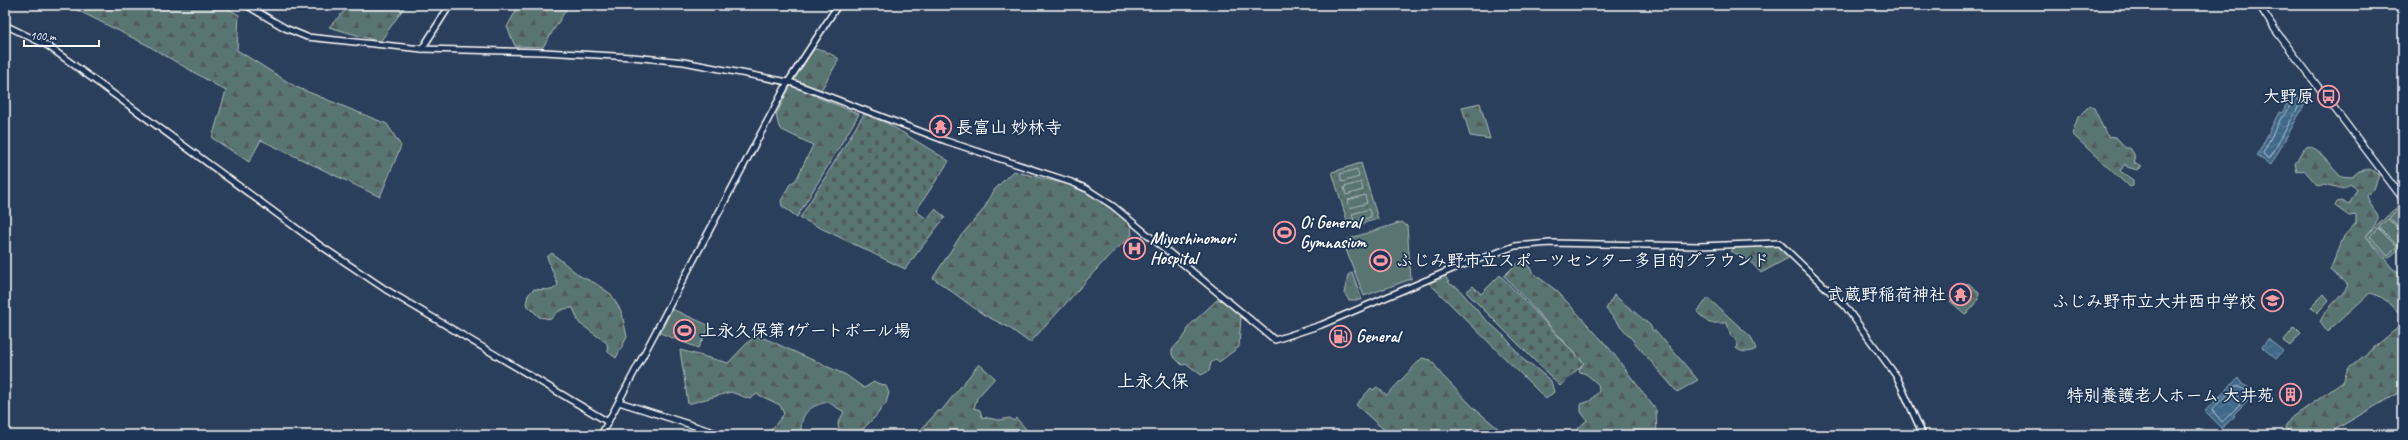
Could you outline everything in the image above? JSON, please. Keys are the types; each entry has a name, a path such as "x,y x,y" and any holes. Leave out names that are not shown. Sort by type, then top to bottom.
{"main road":[{"path":"2259,5 2276,32 2403,199"}],"street":[{"path":"246,5 285,28 307,37 422,49 536,52 632,57 684,62 788,82 946,141 1087,189 1113,206 1275,340 1321,325 1455,268 1515,246 1550,243 1699,246 1779,243 1845,306 1897,377 1923,435"},
{"path":"422,49 450,5"},
{"path":"601,435 788,82 838,5"},
{"path":"5,25 48,46 318,244 384,289 608,422"},
{"path":"619,402 723,435"}],"green space":[{"path":"73,5 222,5 239,15 237,50 296,87 387,124 401,146 380,197 261,140 249,162 212,138 226,91 147,45 75,9"},
{"path":"350,5 406,5 380,42 329,27"},
{"path":"519,5 569,5 543,47 515,46 507,27"},
{"path":"814,49 823,50 838,58 838,61 817,97 859,114 797,217 782,206 781,201 790,184 796,180 813,145 782,130 779,127 776,115 794,79"},
{"path":"1480,103 1490,139 1470,136 1462,107"},
{"path":"2090,105 2094,108 2107,136 2116,137 2126,148 2130,148 2134,154 2135,164 2142,167 2137,170 2127,167 2125,164 2120,171 2133,180 2133,186 2129,187 2072,134 2078,117"},
{"path":"864,114 887,123 949,161 916,211 927,219 935,209 945,217 905,269 800,218"},
{"path":"2309,146 2317,150 2340,176 2352,177 2359,171 2370,169 2379,175 2374,189 2367,196 2378,215 2378,218 2373,228 2366,236 2393,269 2399,272 2403,269 2403,312 2399,313 2393,306 2379,296 2370,293 2327,332 2320,322 2326,312 2342,295 2348,285 2330,270 2344,236 2356,223 2356,215 2349,216 2335,206 2337,202 2341,201 2349,205 2357,189 2350,184 2344,189 2325,184 2318,186 2304,170 2297,172 2295,164 2303,149"},
{"path":"1361,163 1378,219 1349,227 1332,172"},
{"path":"1357,169 1359,177 1342,182 1340,174"},
{"path":"1013,171 1070,185 1091,193 1127,220 1131,227 1132,235 1105,260 1030,343 1008,327 984,315 933,278 959,238 983,210 995,189"},
{"path":"1361,182 1363,190 1346,195 1344,187"},
{"path":"1365,195 1367,203 1350,208 1348,200"},
{"path":"2401,203 2403,206 2403,245 2388,259 2366,236"},
{"path":"1369,209 1371,217 1354,222 1352,214"},
{"path":"2398,209 2403,215 2403,232 2389,218"},
{"path":"2388,219 2403,234 2403,242 2398,246 2379,227"},
{"name":"ふじみ野市⽴スポーツセンター多⽬的グラウンド","path":"1402,222 1407,226 1411,279 1364,296 1343,242 1351,238"},
{"path":"2378,228 2397,247 2388,256 2370,236"},
{"path":"1759,245 1780,246 1790,257 1761,273 1750,261 1731,251 1734,248"},
{"path":"552,253 580,276 595,283 611,294 622,313 627,337 616,358 608,352 607,343 579,323 573,308 560,310 551,319 539,317 526,304 528,295 534,289 552,290 558,285 547,257"},
{"path":"1525,260 1533,273 1557,291 1610,349 1656,410 1657,435 1571,435 1587,420 1581,412 1581,404 1590,401 1599,391 1598,384 1586,374 1580,372 1579,369 1582,366 1582,361 1504,276 1515,265"},
{"path":"1352,272 1362,300 1349,300 1344,293 1348,275"},
{"path":"1500,275 1584,363 1560,386 1466,292 1473,286 1481,294"},
{"path":"1445,276 1450,284 1458,288 1481,315 1504,336 1525,361 1551,381 1554,392 1546,399 1429,283"},
{"path":"1968,283 1979,292 1979,295 1971,310 1965,314 1950,301"},
{"path":"2324,294 2329,300 2317,313 2311,307"},
{"path":"1614,295 1650,325 1653,331 1656,331 1698,380 1677,392 1606,309"},
{"path":"1708,298 1751,337 1756,349 1746,352 1738,350 1736,348 1738,346 1735,338 1731,336 1727,323 1709,323 1697,312"},
{"path":"1217,300 1221,300 1241,316 1239,347 1219,362 1216,359 1211,363 1209,371 1201,375 1187,364 1182,365 1172,355 1172,350 1186,334 1189,326"},
{"name":"上永久保第1ゲートボール場","path":"672,309 710,326 698,348 660,333"},
{"path":"2400,326 2403,330 2403,390 2326,435 2287,435 2289,432 2285,427 2290,419 2343,382 2348,369"},
{"path":"2295,327 2301,333 2290,346 2283,341"},
{"path":"754,336 766,339 846,375 864,388 874,382 886,386 889,393 886,403 875,417 857,435 839,435 838,423 844,412 828,402 815,406 807,412 802,422 801,435 767,435 784,414 780,405 757,394 750,399 731,392 688,404 680,350 728,363"},
{"path":"1422,358 1431,360 1441,374 1475,409 1506,435 1390,435 1356,405 1371,388 1373,390 1377,387 1387,395"},
{"path":"979,364 995,378 977,398 974,408 980,410 982,417 999,420 1010,418 1014,421 1016,418 1027,430 1026,435 962,435 961,433 953,435 916,435 938,411 941,411"}],"water":[{"path":"2294,89 2306,102 2271,165 2257,156 2279,112 2282,113"},
{"path":"2268,339 2283,351 2276,359 2262,347"},
{"path":"2238,378 2242,384 2254,391 2249,395 2251,397 2234,414 2235,416 2222,428 2205,411"}],"place":[{"name":"大野原","path":"2329,96"},
{"name":"長富山 妙林寺","path":"940,127"},
{"name":"Oi General Gymnasium","path":"1285,232"},
{"name":"Miyoshinomori Hospital","path":"1134,248"},
{"name":"ふじみ野市⽴スポーツセンター多⽬的グラウンド","path":"1380,260"},
{"name":"武蔵野稲荷神社","path":"1961,294"},
{"name":"ふじみ野市立大井西中学校","path":"2272,301"},
{"name":"上永久保第1ゲートボール場","path":"685,330"},
{"name":"General","path":"1340,336"},
{"name":"特別養護老人ホーム 大井苑","path":"2290,395"}],"district":[{"name":"上永久保","path":"1153,381"}]}
